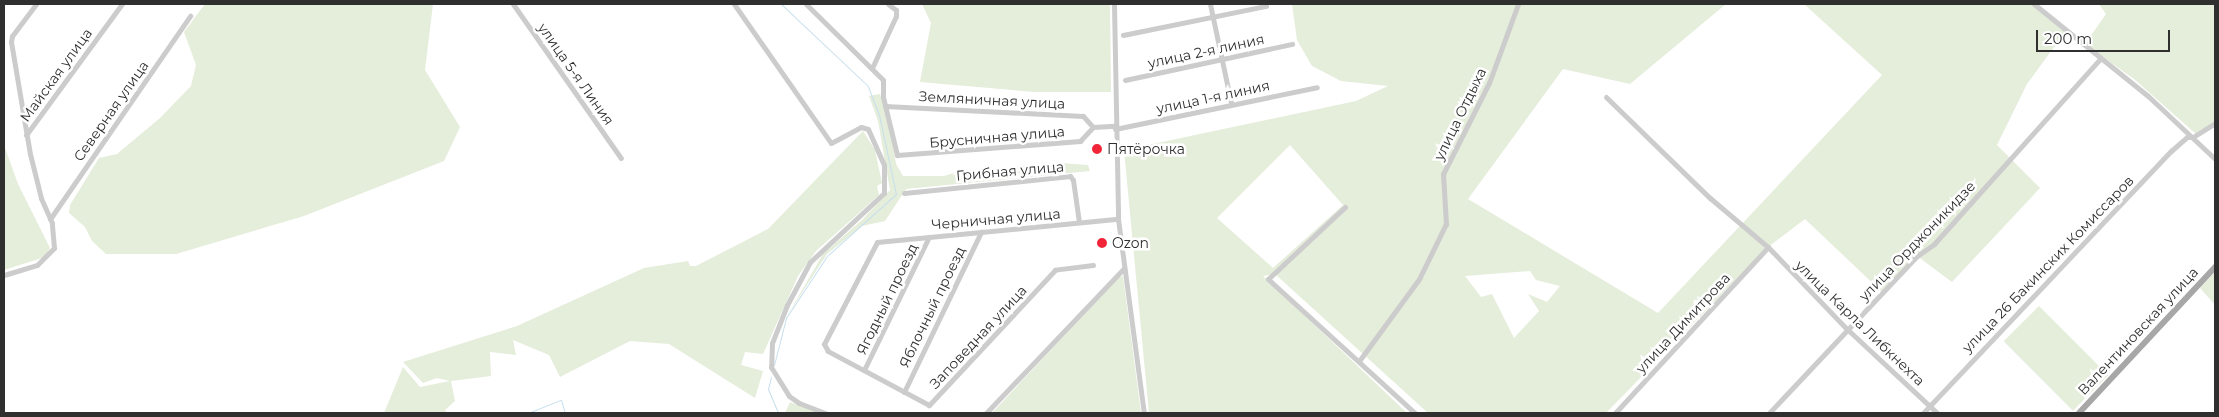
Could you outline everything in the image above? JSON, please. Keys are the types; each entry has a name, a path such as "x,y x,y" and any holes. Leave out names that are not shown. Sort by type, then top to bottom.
{"main road":[{"name":"Валентиновская улица","path":"2079,413 2215,266"}],"street":[{"path":"4,274 37,265 48,257 54,248 55,239 50,219 41,198 26,135 12,36 36,4"},
{"name":"Майская улица","path":"26,135 122,4"},
{"name":"улица 5-я Линия","path":"514,4 621,158"},
{"path":"734,4 801,103 831,143 861,127 868,129 876,140 886,176 882,196 822,250 804,271 772,343 771,367 789,396 799,403 825,413"},
{"path":"806,4 883,80 885,106"},
{"path":"872,68 896,16 896,10 888,4"},
{"path":"1114,4 1118,219 1144,413"},
{"path":"1210,4 1231,104"},
{"name":"улица Отдыха","path":"1359,361 1420,278 1446,224 1443,174 1489,83 1518,4"},
{"path":"2034,4 2193,137 2215,159"},
{"path":"1123,35 1266,6"},
{"name":"Северная улица","path":"50,219 190,16"},
{"name":"улица 2-я линия","path":"1125,80 1292,44"},
{"name":"улица Орджоникидзе","path":"1768,413 1917,256 1934,244 2100,59"},
{"name":"улица 1-я линия","path":"1093,127 1115,128 1317,87"},
{"name":"улица Карла Либкнехта","path":"1606,97 1710,198 1768,247 1847,329 1937,413"},
{"name":"Земляничная улица","path":"885,106 1083,116 1093,127"},
{"name":"Брусничная улица","path":"885,106 897,155 1080,141 1093,127"},
{"name":"улица 26 Бакинских Комиссаров","path":"1923,413 2165,158 2187,137 2193,137 2215,123"},
{"name":"Грибная улица","path":"904,193 1070,176 1073,180 1079,222"},
{"path":"1345,207 1268,279 1415,413"},
{"name":"Черничная улица","path":"877,242 1118,219"},
{"name":"Яблочный проезд","path":"904,392 981,232"},
{"name":"Ягодный проезд","path":"864,370 929,237"},
{"name":"Заповедная улица","path":"877,242 824,344 828,351 929,405 1055,270 1093,265"},
{"name":"улица Димитрова","path":"1615,413 1768,247"},
{"path":"986,413 1124,268"}],"green space":[{"path":"205,4 433,4 425,70 460,127 444,161 304,216 176,254 106,254 92,241 85,227 69,213 70,205 99,158 117,154 160,118 191,86 196,65 184,32"},
{"path":"922,4 1110,4 1111,92 1034,92 920,82 931,23"},
{"path":"1292,4 1726,4 1630,84 1563,69 1468,199 1658,313 1882,75 1804,4 2034,4 2065,32 2027,84 1997,145 2040,188 1952,282 1917,256 1882,292 1805,219 1768,247 1606,413 1428,413 1275,274 1263,276 1407,413 1149,413 1124,150 1356,101 1388,86 1341,81 1312,66 1297,40","holes":["1290,145 1343,205 1273,268 1217,218","1530,271 1536,280 1560,286 1547,302 1528,294 1539,311 1514,338 1492,294 1481,297 1465,276"]},
{"path":"2099,4 2215,4 2215,123 2196,134 2134,79 2085,44 2106,14"},
{"path":"880,94 889,122 896,164 903,176 944,176 961,171 1060,163 1088,165 1090,171 906,189 885,221 862,226 827,254 787,316 823,254 862,220 890,190 878,121 869,96"},
{"path":"863,131 875,150 882,183 877,186 879,195 816,251 798,276 763,354 745,352 741,365 763,371 755,398 669,344 630,341 560,377 549,355 513,340 516,355 490,352 491,376 451,381 455,401 445,410 447,413 384,413 403,367 420,387 450,381 437,378 423,383 403,362 517,326 644,268 688,261 690,266 696,266 768,229"},
{"path":"4,145 18,184 50,248 45,257 4,270"},
{"path":"2215,272 2215,305 2200,288"},
{"path":"1123,276 1141,413 992,413 1118,278"},
{"path":"2039,306 2108,375 2073,411 2004,341"},
{"path":"790,402 795,404 821,413 785,413"}],"waterway":[{"path":"774,365 786,318 827,256 896,194 879,115 868,86 781,4"},
{"path":"771,377 768,389 778,413"},
{"path":"528,413 561,400 565,413"}],"place":[{"name":"Пятёрочка","path":"1097,149"},
{"name":"Ozon","path":"1102,243"}]}
